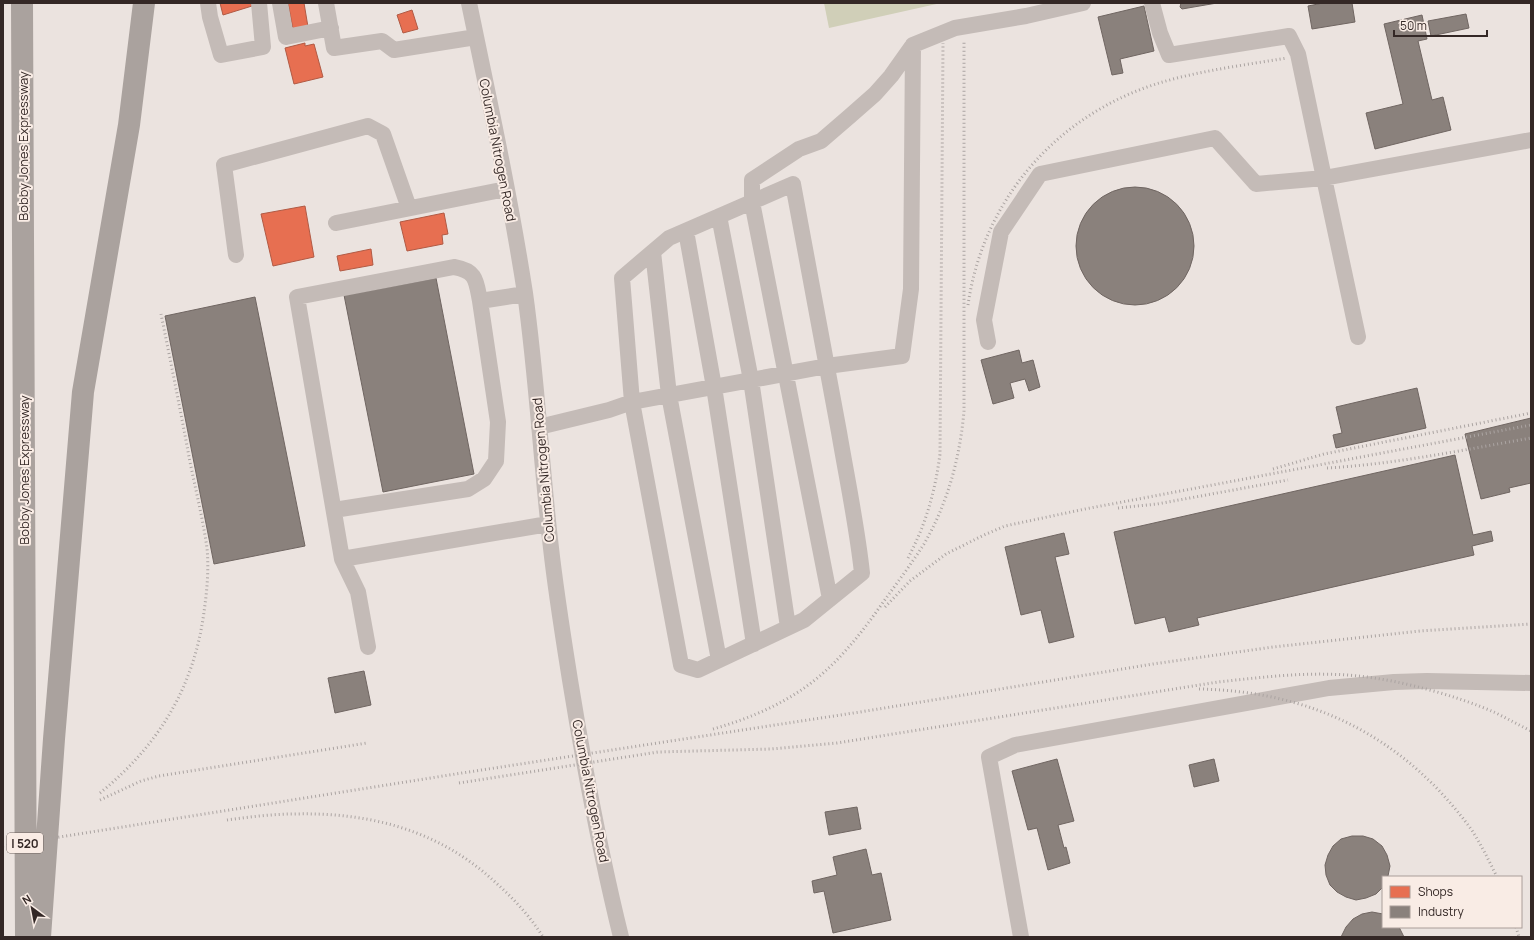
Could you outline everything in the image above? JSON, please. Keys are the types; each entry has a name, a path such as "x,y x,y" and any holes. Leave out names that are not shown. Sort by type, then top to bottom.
{"highway":[{"name":"Bobby Jones Expressway","path":"22,3 26,937"},
{"path":"40,937 54,739 83,392 130,125 136,58 144,3"},
{"path":"136,58 149,12 150,3"}],"street":[{"path":"208,3 210,16 221,54 263,48 259,3"},
{"path":"280,3 286,37 331,28"},
{"path":"326,3 334,48 382,41 394,50 476,37"},
{"name":"Columbia Nitrogen Road","path":"469,3 525,294 548,524 558,603 576,718 591,798 621,937"},
{"path":"830,598 752,202 752,180 799,149 821,141 875,94 891,76 913,45 955,28 1026,16 1083,3"},
{"path":"1152,3 1160,33 1169,55 1289,36 1298,54 1358,337"},
{"path":"539,427 609,410 632,402 826,366 902,356 911,289 913,45"},
{"path":"236,255 224,165 368,126 383,134 409,208"},
{"path":"988,342 984,320 1001,232 1040,174 1215,138 1256,184 1324,178 1531,140"},
{"path":"793,184 859,546 862,573 804,620 698,670 681,665 632,402 622,278 669,238 719,216 793,184"},
{"path":"336,223 506,189"},
{"path":"719,216 751,380 788,628"},
{"path":"686,231 714,387 754,644"},
{"path":"653,252 669,395 719,660"},
{"path":"334,510 468,489 484,479 496,461 498,422 480,301 475,278 471,272 463,268 454,267 297,297 342,559 358,592 368,648"},
{"path":"480,301 525,294"},
{"path":"342,559 548,524"},
{"path":"1021,937 989,757 1015,745 1329,688 1394,682 1427,681 1531,683"}],"green space":[{"path":"824,3 941,3 829,28"}],"building: Shops":[{"path":"220,3 251,3 252,6 223,15"},
{"path":"288,3 304,3 308,27 293,29"},
{"path":"412,10 418,29 403,33 397,15"},
{"path":"305,43 305,46 314,44 323,77 294,84 285,48"},
{"path":"305,206 314,257 273,266 261,214"},
{"path":"444,213 448,234 442,235 443,244 407,251 400,222"},
{"path":"371,249 373,265 340,271 337,256"}],"building: Industry":[{"path":"1181,3 1217,3 1182,9 1180,7"},
{"path":"1323,3 1352,3 1355,22 1312,29 1308,6"},
{"path":"1144,6 1154,51 1120,59 1123,73 1112,75 1098,17"},
{"path":"1466,14 1469,28 1431,36 1428,21"},
{"path":"1422,15 1427,39 1418,41 1432,100 1443,97 1451,130 1375,149 1366,113 1403,104 1384,24"},
{"path":"1135,187 1158,191 1177,204 1190,223 1194,246 1190,269 1177,288 1158,301 1135,305 1112,301 1093,288 1080,269 1076,246 1080,223 1093,204 1112,191"},
{"path":"436,278 474,474 383,492 344,295"},
{"path":"255,297 305,546 214,564 165,316"},
{"path":"1019,350 1022,363 1033,360 1040,387 1029,391 1025,379 1010,383 1014,398 993,404 981,360"},
{"path":"1417,388 1426,428 1336,448 1333,435 1342,433 1336,407"},
{"path":"1531,418 1531,483 1509,488 1510,492 1481,499 1465,434"},
{"path":"1455,455 1473,535 1491,531 1493,541 1472,546 1474,555 1197,618 1199,625 1169,632 1165,617 1135,624 1114,532"},
{"path":"1064,533 1069,554 1055,557 1074,637 1049,643 1041,610 1021,615 1005,547"},
{"path":"364,671 371,705 335,713 328,678"},
{"path":"1057,759 1074,821 1058,825 1064,848 1066,847 1070,863 1048,870 1037,828 1028,830 1012,771"},
{"path":"1214,759 1219,781 1194,787 1189,765"},
{"path":"857,807 861,829 829,835 825,812"},
{"path":"1352,836 1363,836 1373,839 1382,846 1387,855 1390,866 1388,876 1382,876 1382,888 1376,894 1356,900 1337,892 1330,885 1326,875 1325,865 1333,846 1341,839"},
{"path":"866,849 872,875 881,873 891,920 833,933 824,891 814,893 812,881 837,875 833,857"},
{"path":"1372,912 1382,914 1382,928 1400,928 1404,937 1341,937 1346,927 1353,919 1362,914"}],"railway":[{"path":"713,729 739,721 776,705 800,691 832,665 860,634 915,558 924,544 940,512 946,496 956,462 964,411 964,40"},
{"path":"908,558 920,533 929,508 940,454 943,43"},
{"path":"968,305 976,267 990,231 1008,197 1030,167 1057,140 1087,117 1120,98 1156,84 1204,72 1287,58"},
{"path":"100,793 121,775 140,755 170,713 182,690 192,665 199,639 205,604 208,572 207,548 161,314"},
{"path":"1273,469 1324,454 1531,413"},
{"path":"885,607 910,581 946,554 1005,526 1085,509 1531,425"},
{"path":"1327,468 1404,460 1531,438"},
{"path":"1118,508 1157,504 1288,480"},
{"path":"3,846 462,773 860,712 1153,664 1273,647 1420,631 1531,624"},
{"path":"459,783 658,752 771,749 837,743 1218,682 1305,674 1358,676 1410,685 1447,695 1481,707 1531,731"},
{"path":"1199,689 1240,692 1280,699 1317,710 1352,725 1385,745 1416,769 1445,797 1471,829 1496,876"},
{"path":"100,800 141,781 159,776 367,743"},
{"path":"227,820 294,814 349,816 376,821 427,837 451,849 473,864 495,882 515,901 533,922 543,937"},
{"path":"1516,928 1519,937"}]}
